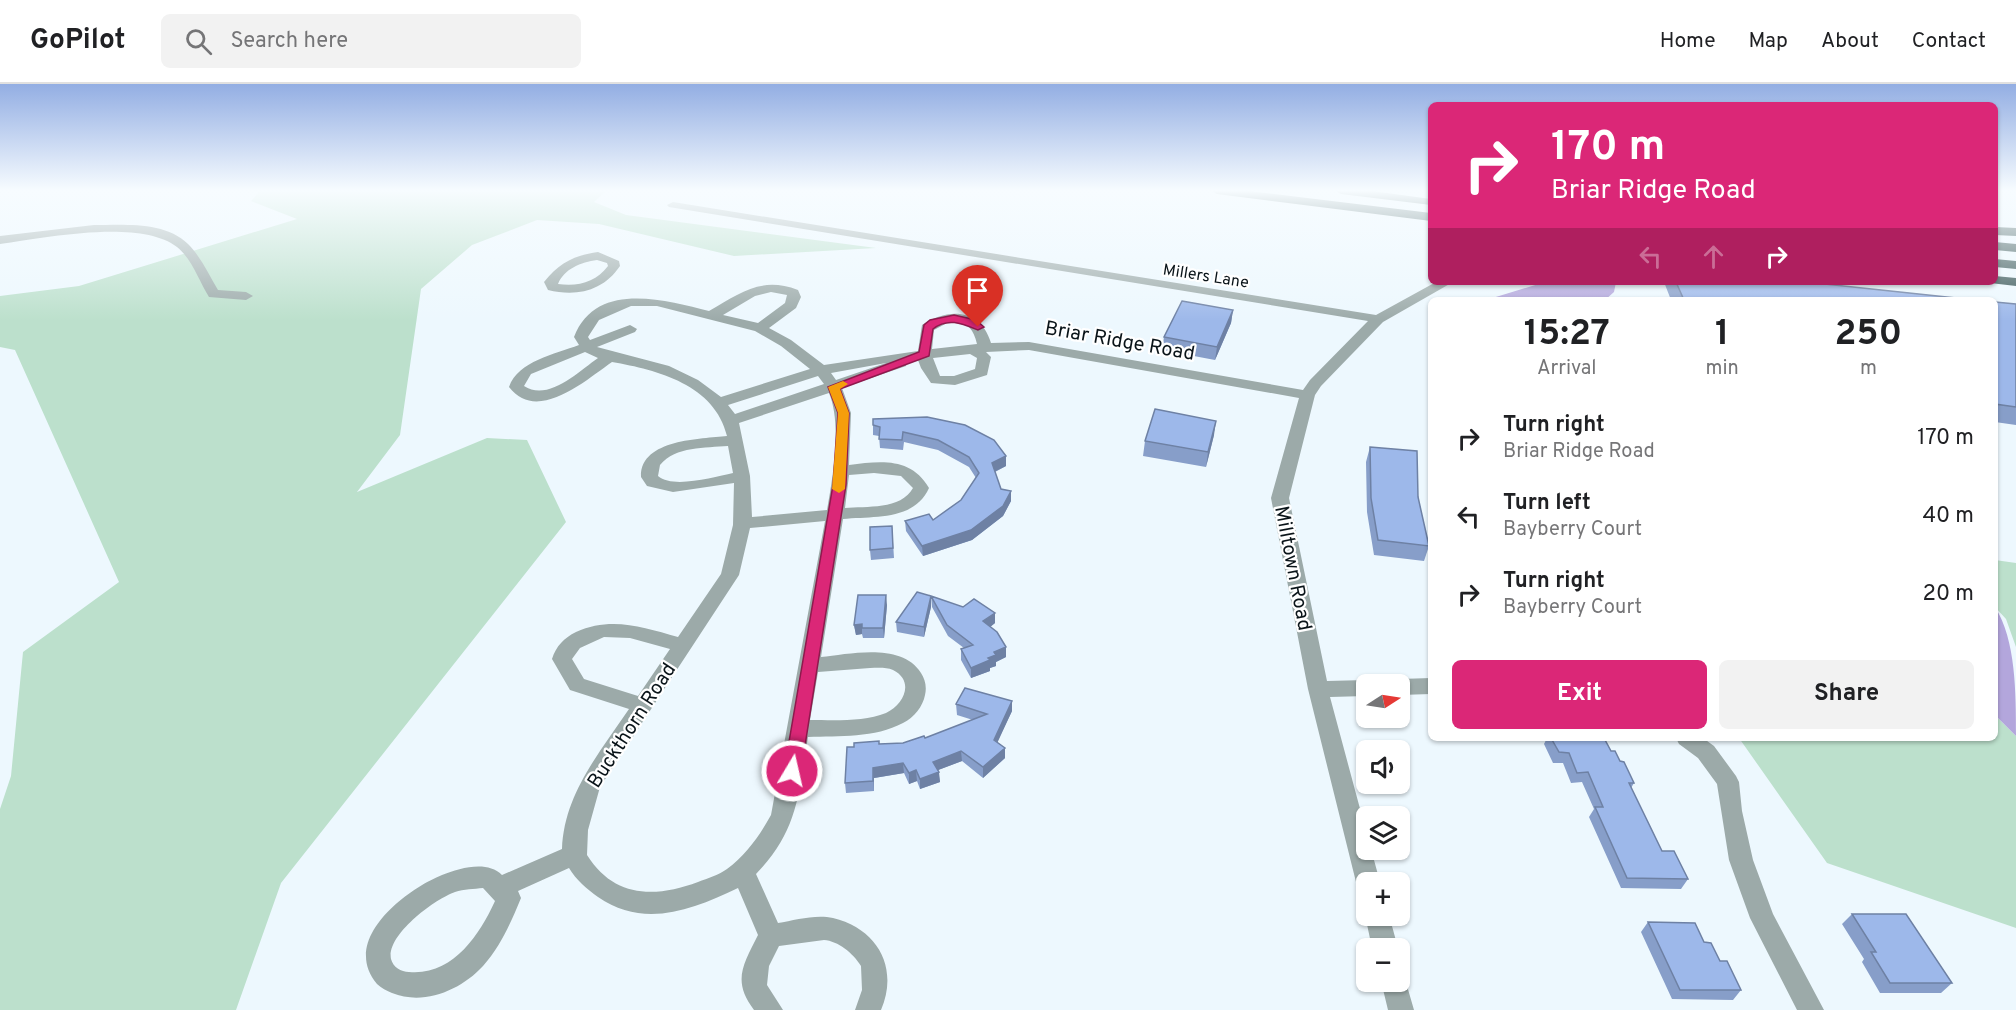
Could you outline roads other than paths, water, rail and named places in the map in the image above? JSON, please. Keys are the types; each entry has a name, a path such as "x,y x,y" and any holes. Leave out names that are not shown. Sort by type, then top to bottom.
{"highway":[{"path":"1998,246 2016,248"},
{"path":"1998,263 2016,265"},
{"path":"1998,280 2016,282"}],"street":[{"path":"0,240 54,234"},
{"path":"161,234 182,244 214,294 246,296"},
{"name":"Millers Lane","path":"847,234 1378,320"},
{"name":"Milltown Road","path":"1365,872 1318,689 1280,498 1307,394 1315,383 1378,320 1441,285"},
{"path":"711,316 749,293 766,288 786,289 793,293 791,305 760,327"},
{"path":"500,888 574,854 587,876 614,897 648,906 676,902 734,878 768,844 784,813 835,515 843,413 834,387 821,370 786,344 760,327 657,302 630,302 601,297 581,337 587,347"},
{"path":"954,318 972,322 978,327 978,348 984,357 982,372 955,381 936,380 927,370 925,354 927,327 944,319 954,318"},
{"path":"611,356 593,366 567,388 556,393 531,395 521,392 516,387 519,378 526,371 630,329"},
{"name":"Briar Ridge Road","path":"718,403 821,370 925,354 978,348 1029,346 1307,394"},
{"name":"Buckthorn Road","path":"574,854 578,815 590,784 730,575 740,542 745,506 742,476 725,410 707,393 674,374 654,365 611,356 587,347"},
{"name":"Briar Ridge Road","path":"742,476 672,487 654,482 648,475 648,469 652,460 662,453 690,446 834,387 925,354"},
{"path":"743,523 896,509 909,504 921,488 917,479 897,469 840,471"},
{"path":"642,705 577,685 561,659 563,654 573,642 588,633 605,628 621,628 682,646"},
{"path":"799,729 879,723 891,720 906,711 913,703 917,689 914,676 904,666 889,660 810,665"},
{"path":"1410,687 1428,686"},
{"path":"1318,689 1356,688"},
{"path":"1691,741 1706,752 1728,782 1731,811 1741,860 1762,918 1811,1010"},
{"path":"742,870 771,936"},
{"path":"488,877 500,888 509,898 501,918 476,957 463,969 439,981 421,986 400,984 385,974 379,958 383,938 396,918 410,906 447,884 470,879 488,877"},
{"path":"771,936 807,929 833,929 862,945 874,961 878,976 874,998 868,1010"},
{"path":"770,1010 754,989 756,965 771,936"},
{"path":"1397,992 1401,1010"}]}
